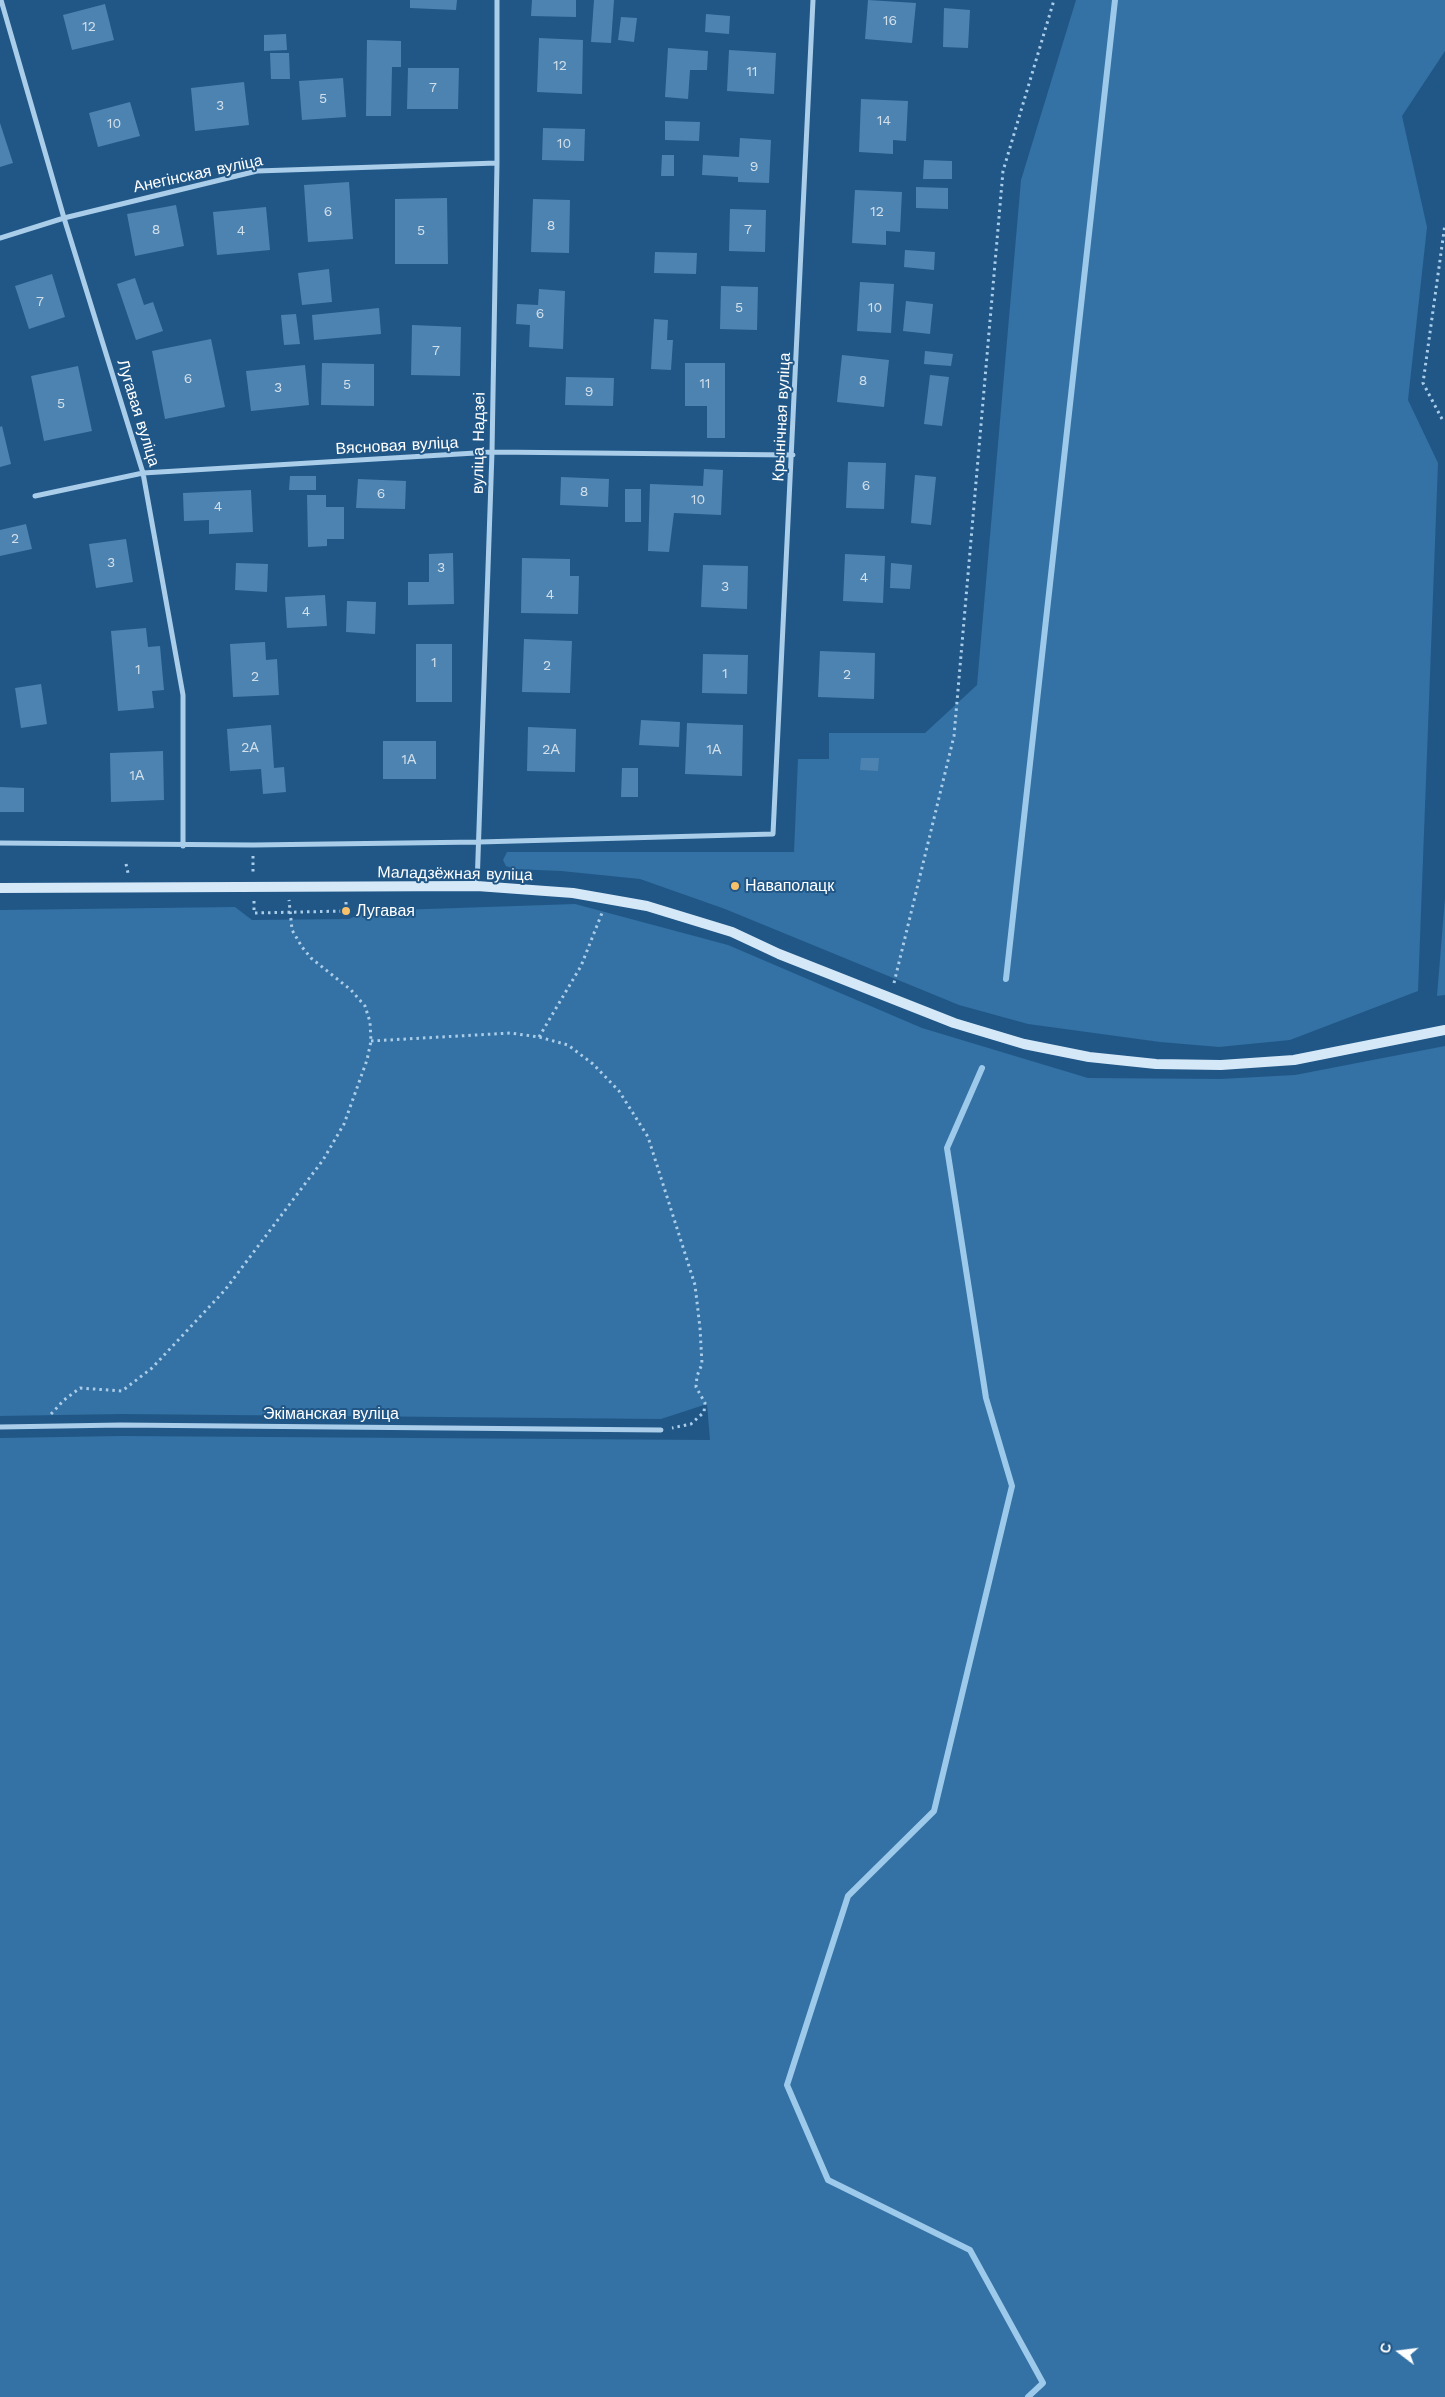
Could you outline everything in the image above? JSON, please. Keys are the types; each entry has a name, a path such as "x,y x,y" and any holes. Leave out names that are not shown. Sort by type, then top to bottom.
{"main road":[{"name":"Маладзёжная вуліца","path":"0,888 477,886 573,893 646,906 732,932 779,954 954,1024 1024,1044 1088,1057 1156,1064 1221,1065 1294,1060 1445,1030"}],"street":[{"name":"Лугавая вуліца","path":"1,0 64,218 143,473 183,695 183,846"},
{"name":"вуліца Надзеі","path":"477,886 492,452 497,163 497,0"},
{"name":"Крынічная вуліца","path":"478,842 773,834 793,455 813,0"},
{"name":"Анегінская вуліца","path":"0,238 64,218 257,171 497,163"},
{"name":"Вясновая вуліца","path":"35,496 143,473 492,452 793,455"},
{"path":"0,843 183,846 478,842"},
{"name":"Экіманская вуліца","path":"0,1427 131,1425 661,1430"}],"path":[{"path":"890,998 954,736 1003,171 1054,0"},
{"path":"1442,419 1423,383 1445,224"},
{"path":"39,1426 64,1400 80,1388 122,1391 152,1368 225,1290 323,1160 344,1124 367,1060 371,1041 370,1022 365,1006 351,990 311,958 292,930 289,912 289,887"},
{"path":"539,1037 581,966 608,899"},
{"path":"371,1041 510,1033 539,1037 568,1046 593,1064 619,1091 648,1137 695,1285 702,1364 697,1376 696,1387 705,1403 704,1412 691,1424 661,1430"}],"shaded area":[{"path":"1076,0 1445,0 1445,51 1402,116 1427,227 1408,400 1438,463 1418,991 1290,1040 1219,1047 1160,1042 1028,1024 959,1005 725,909 640,879 561,871 514,869 506,866 503,860 507,852 794,852 798,759 829,759 829,733 925,733 977,685 1021,180"},
{"path":"1445,898 1445,995 1437,996"},
{"path":"575,904 728,945 922,1028 1088,1078 1220,1079 1295,1075 1445,1046 1445,2397 0,2397 0,1438 122,1436 710,1440 707,1404 661,1419 121,1414 0,1416 0,910 235,907 252,920 349,919 368,911"}],"building":[{"path":"410,0 457,0 456,10 410,8"},
{"path":"532,0 576,0 576,17 531,16"},
{"path":"594,0 614,0 611,43 591,42"},
{"path":"868,0 916,3 912,43 865,39"},
{"path":"105,4 114,40 72,50 63,15"},
{"path":"944,8 970,10 968,48 943,47"},
{"path":"706,14 730,16 729,34 705,32"},
{"path":"621,17 637,18 634,42 618,40"},
{"path":"286,34 287,50 264,51 264,35"},
{"path":"539,38 583,40 582,94 537,92"},
{"path":"367,40 401,41 401,67 392,67 391,116 366,116"},
{"path":"668,48 708,51 707,70 690,70 688,99 665,97"},
{"path":"729,50 776,53 774,94 727,91"},
{"path":"270,53 289,53 290,79 271,79"},
{"path":"408,68 459,68 458,109 407,109"},
{"path":"343,78 346,117 302,120 299,81"},
{"path":"244,82 249,125 195,131 191,88"},
{"path":"861,99 908,101 906,141 893,140 893,154 859,152"},
{"path":"130,102 140,136 98,147 89,113"},
{"path":"665,121 700,122 699,141 665,140"},
{"path":"0,123 13,163 0,167"},
{"path":"543,128 585,129 584,161 542,160"},
{"path":"740,138 771,140 769,183 738,182 738,177 702,175 703,155 739,157"},
{"path":"662,155 674,155 674,176 661,176"},
{"path":"924,160 952,161 952,179 923,179"},
{"path":"349,182 353,239 308,242 304,185"},
{"path":"916,187 948,188 948,209 916,208"},
{"path":"855,190 902,192 900,232 886,231 886,245 852,243"},
{"path":"447,198 448,264 395,264 395,199"},
{"path":"533,199 570,200 569,253 531,252"},
{"path":"176,205 184,246 135,256 127,214"},
{"path":"266,207 270,250 217,255 213,212"},
{"path":"730,209 766,210 765,252 729,251"},
{"path":"905,250 935,252 934,270 904,267"},
{"path":"655,252 697,253 696,274 654,273"},
{"path":"329,269 332,302 302,305 298,273"},
{"path":"52,274 65,317 29,329 15,286"},
{"path":"135,278 144,305 153,302 163,331 136,340 117,284"},
{"path":"860,282 894,284 891,333 857,331"},
{"path":"721,286 758,287 757,330 720,329"},
{"path":"539,289 565,291 563,349 529,347 530,325 516,324 517,304 538,305"},
{"path":"906,301 933,304 930,334 903,331"},
{"path":"379,308 381,334 314,340 312,315"},
{"path":"296,314 300,344 284,345 281,315"},
{"path":"654,319 668,320 667,340 673,340 671,370 651,369"},
{"path":"412,325 461,327 460,376 411,375"},
{"path":"211,339 225,407 165,419 152,351"},
{"path":"925,351 953,354 951,366 924,364"},
{"path":"842,355 889,360 884,407 837,402"},
{"path":"322,363 374,364 374,406 321,405"},
{"path":"685,363 725,363 725,438 707,438 707,406 685,406"},
{"path":"305,365 309,405 251,411 246,371"},
{"path":"78,366 92,431 44,441 31,376"},
{"path":"930,375 949,377 942,426 924,424"},
{"path":"566,377 614,378 613,406 565,405"},
{"path":"2,426 11,464 0,467 0,427"},
{"path":"848,462 886,463 884,509 846,508"},
{"path":"704,469 723,470 721,515 674,513 669,552 648,551 650,484 703,486"},
{"path":"915,475 936,477 931,525 911,523"},
{"path":"290,476 316,476 316,490 289,490"},
{"path":"561,477 609,479 608,507 560,505"},
{"path":"358,479 406,481 405,509 356,508"},
{"path":"625,489 641,489 641,522 625,522"},
{"path":"251,490 253,532 209,534 209,520 184,521 183,493"},
{"path":"307,495 326,495 326,507 344,507 344,539 327,539 327,546 308,547"},
{"path":"26,524 32,549 0,556 0,530"},
{"path":"126,539 133,582 96,588 89,544"},
{"path":"453,553 454,604 408,605 408,582 429,582 429,554"},
{"path":"845,554 885,556 883,603 843,601"},
{"path":"522,558 570,559 570,576 579,576 578,614 521,613"},
{"path":"236,563 268,564 267,592 235,590"},
{"path":"891,563 912,565 910,589 890,588"},
{"path":"703,565 748,566 747,609 701,607"},
{"path":"325,595 327,626 287,628 285,597"},
{"path":"347,601 376,602 375,634 346,632"},
{"path":"146,628 148,647 160,646 164,690 152,691 154,708 118,711 111,631"},
{"path":"524,639 572,641 570,693 522,692"},
{"path":"265,642 266,660 277,659 279,695 233,697 230,644"},
{"path":"416,644 452,644 452,702 416,702"},
{"path":"820,651 875,653 874,699 818,697"},
{"path":"703,654 748,655 747,694 702,693"},
{"path":"41,684 47,724 21,728 15,688"},
{"path":"641,720 680,722 679,747 639,745"},
{"path":"687,723 743,725 742,776 685,774"},
{"path":"271,725 274,768 284,767 286,792 263,794 261,769 230,771 227,729"},
{"path":"528,727 576,729 575,772 527,771"},
{"path":"383,741 436,741 436,779 383,779"},
{"path":"163,751 164,800 111,802 110,753"},
{"path":"861,758 879,758 878,771 860,770"},
{"path":"622,768 638,768 638,797 621,797"},
{"path":"0,787 24,788 24,812 0,812"}],"waterway":[{"path":"1006,979 1115,0"},
{"path":"982,1068 947,1148 986,1398 1012,1486 934,1811 848,1896 787,2085 828,2180 970,2250 1043,2383 1028,2397"}],"place":[{"name":"Наваполацк","path":"735,886"},
{"name":"Лугавая","path":"346,911"}]}
